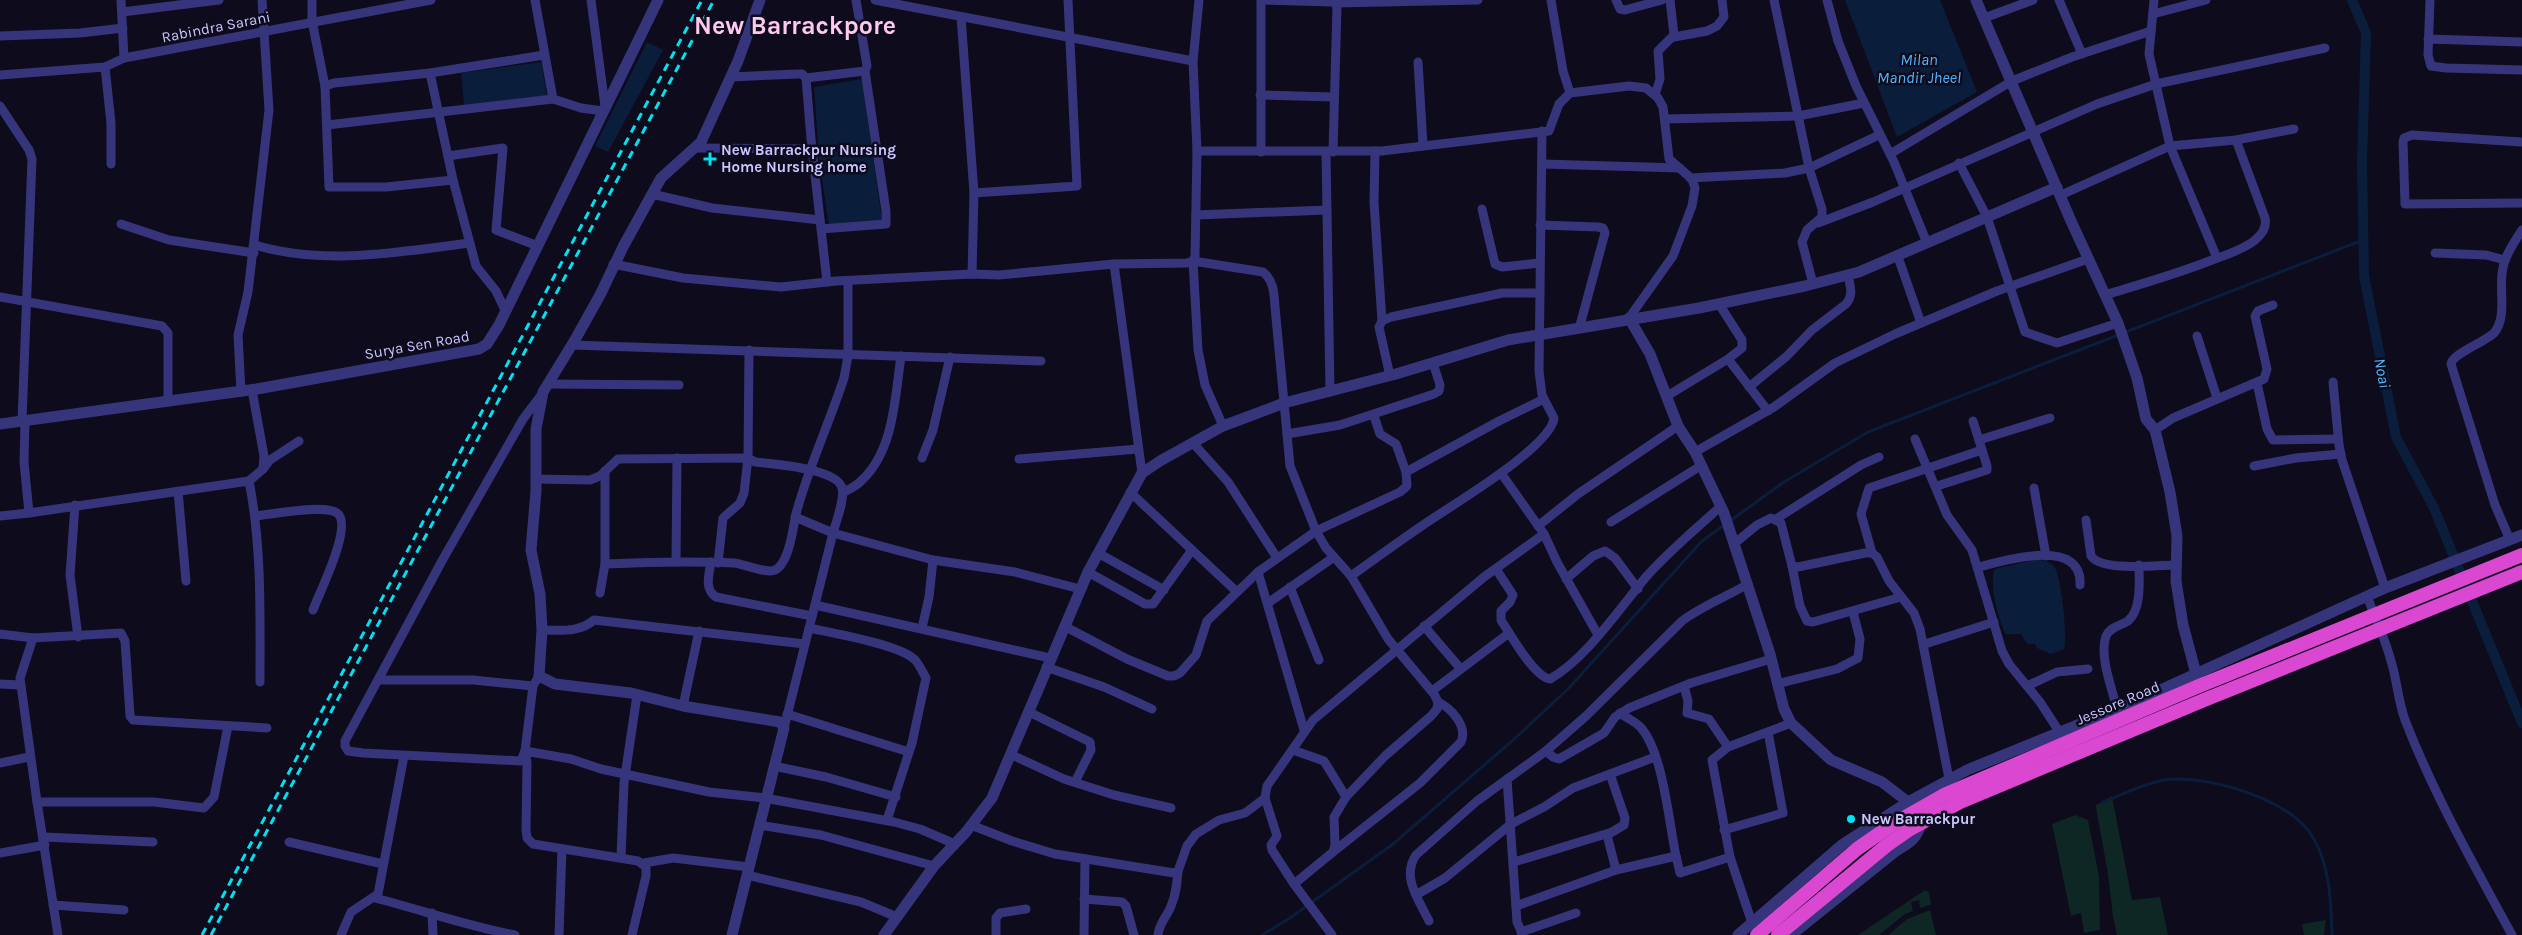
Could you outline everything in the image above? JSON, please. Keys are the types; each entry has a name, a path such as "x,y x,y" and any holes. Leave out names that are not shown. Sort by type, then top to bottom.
{"highway":[{"name":"Jessore Road","path":"1754,929 1857,849 1950,785 2197,680 2374,614 2519,556"},
{"path":"1778,935 1863,862 1921,822 1994,787 2204,700 2516,575"}],"street":[{"path":"121,0 124,58"},
{"path":"122,12 219,0"},
{"path":"262,0 269,110 254,249 248,292 238,335 247,391 264,456 263,469"},
{"path":"312,0 312,22 325,86 329,187 386,187 453,180"},
{"name":"Rabindra Sarani","path":"105,67 124,58 431,0"},
{"path":"534,0 553,99"},
{"path":"327,125 553,99 581,108 604,108 591,0"},
{"name":"Surya Sen Road","path":"0,424 247,391 479,349 492,338 658,0"},
{"path":"546,388 536,429 536,479 531,550 540,594 542,630 539,676 533,686 525,751 521,761 404,756 348,751 345,741 378,680 491,474 523,419 546,388 572,345 600,295 613,264 652,194 673,166 701,142 730,77 760,0"},
{"path":"652,194 712,208 821,225 886,224 886,211 865,71 867,66 856,0"},
{"path":"874,0 1193,61"},
{"path":"974,193 1077,186 1068,0"},
{"path":"1199,0 1193,61 1197,151 1193,261 1198,350 1206,385 1223,426"},
{"path":"1261,152 1261,0 1336,3 1478,0"},
{"path":"1551,0 1563,71 1570,93"},
{"path":"1616,0 1620,9 1625,10 1662,0"},
{"path":"1670,0 1674,38"},
{"path":"1655,95 1660,79 1658,51 1674,38 1717,26 1724,17 1722,0"},
{"path":"1774,0 1809,168 1822,209 1822,217 1818,223"},
{"path":"1827,0 1838,42 1864,103 1890,154 1927,243"},
{"path":"1976,0 2088,259 2118,323 2128,349 2146,419 2155,430 2170,492 2178,536 2176,581 2183,625 2204,700"},
{"path":"1984,18 2033,0"},
{"path":"2058,0 2082,54"},
{"path":"2154,0 2149,54 2170,146 2217,258"},
{"path":"2153,14 2206,0"},
{"path":"2430,0 2428,55 2431,66 2522,70"},
{"path":"1330,392 1327,210 1336,3"},
{"path":"961,17 974,193 972,274"},
{"path":"0,36 80,33 123,28"},
{"path":"1890,154 2012,81 2151,30"},
{"path":"2428,39 2522,42"},
{"path":"1813,284 1802,242 1808,230 1818,223 2032,130 2097,104 2156,84 2325,48"},
{"path":"325,86 334,83 430,73 544,55"},
{"path":"1418,62 1423,145"},
{"path":"0,75 105,67 111,123 110,164"},
{"path":"806,78 865,71"},
{"path":"430,73 453,180 476,266 496,291 505,310"},
{"path":"730,77 802,74 806,78 827,282"},
{"path":"1197,151 1375,151 1542,132 1549,131 1559,104 1570,93 1629,86 1646,88 1655,95 1663,107 1669,159 1690,178 1695,188 1692,206 1673,256 1629,318"},
{"path":"1260,95 1333,97"},
{"path":"1665,119 1798,116 1864,103"},
{"path":"0,106 29,150 32,159 33,185 25,300 24,462 29,513"},
{"path":"884,935 934,866 971,825 992,798 1012,755 1048,662 1080,589 1130,492 1142,473 1193,443 1223,426 1284,403 1390,376 1508,340 1720,304 1848,275 1898,257 1987,218 2170,146 2236,140 2294,129"},
{"path":"1351,576 1501,473 1533,447 1554,424 1554,418 1544,399 1540,386 1539,263 1542,132"},
{"path":"1690,178 1785,173 1809,168 1879,135"},
{"path":"2522,142 2412,135 2404,138 2403,142 2405,204 2522,203"},
{"path":"2105,295 2178,273 2254,241 2266,225 2236,140"},
{"path":"448,156 503,148 496,230 538,246"},
{"path":"695,148 812,149"},
{"path":"1375,151 1374,202 1382,321 1379,328 1390,376"},
{"path":"1959,163 1987,218 2022,324 2029,335 2036,334 2057,343 2118,323"},
{"path":"1542,164 1680,168"},
{"path":"1482,208 1495,264 1502,267 1539,263"},
{"path":"1196,215 1327,210"},
{"path":"121,224 169,240 292,254 354,255 470,243"},
{"path":"1540,225 1598,227 1603,228 1605,233 1579,329"},
{"path":"2510,540 2496,504 2451,364 2453,358 2479,344 2498,327 2502,269 2522,230"},
{"path":"2435,253 2486,255 2505,260"},
{"path":"1898,257 1921,323"},
{"path":"1695,452 1768,411 1835,363 1921,323 2010,287 2088,259"},
{"path":"613,264 683,278 781,287 827,282 972,274 999,275 1114,264 1193,261 1263,272 1269,276 1273,284 1290,466 1316,531 1334,557 1351,576 1396,650 1432,691 1438,702 1450,709 1462,732 1461,742 1420,783 1294,884"},
{"path":"1114,264 1142,473"},
{"path":"1749,386 1788,356 1812,330 1851,298 1848,275"},
{"path":"605,564 714,563 742,564 775,570 781,566 787,554 795,517 811,469 836,405 844,378 848,356 848,281"},
{"path":"1382,321 1391,317 1476,297 1502,293 1540,293"},
{"path":"0,297 25,300 166,328 168,340 168,402"},
{"path":"1667,396 1728,360 1742,348 1743,344 1720,304"},
{"path":"2155,430 2173,418 2217,398 2257,383 2267,374 2256,313 2273,305"},
{"path":"1629,318 1650,354 1678,426 1702,465 1723,510 1791,723 1831,760 1882,782 1908,802"},
{"path":"2197,336 2217,398"},
{"path":"572,345 749,350 848,356 950,357 1041,361"},
{"path":"749,350 748,458 742,498 740,503 722,518 708,588 710,593 716,597 812,616"},
{"path":"842,493 860,482 881,454 891,421 901,356"},
{"path":"922,458 933,430 950,357"},
{"path":"1728,360 1768,411"},
{"path":"1287,434 1340,425 1374,416 1439,391 1440,385 1433,363"},
{"path":"2333,382 2341,454 2385,588"},
{"path":"2257,383 2267,429 2273,440 2338,439"},
{"path":"546,388 679,385"},
{"path":"1406,472 1498,421 1544,399"},
{"path":"1064,626 1128,659 1168,676 1174,676 1196,655 1207,621 1258,572 1316,531 1400,492 1407,486 1406,472 1396,444 1380,434 1374,416"},
{"path":"1979,440 2050,418"},
{"path":"1937,486 1986,470 1973,421"},
{"path":"1538,526 1578,494 1678,426"},
{"path":"1915,439 1926,467 1937,486 1947,515 1972,550 2009,664 2040,702 2063,737 2117,709 2197,680 2385,588 2522,534"},
{"path":"0,516 249,480 263,469 270,460 299,442"},
{"path":"1193,443 1228,482 1277,558"},
{"path":"1019,459 1138,449"},
{"path":"1738,935 1754,929 1843,844 1908,802 1950,785 1924,644 1914,613 1889,581 1877,557 1872,553 1861,514 1867,490 1874,485 1982,450"},
{"path":"2254,466 2296,458 2341,454"},
{"path":"1733,538 1764,520 1776,519 1861,465 1879,457"},
{"path":"676,562 677,458"},
{"path":"536,479 590,480 600,476 610,464 618,459 748,458 755,462 811,469 836,479 842,485 833,534 732,935"},
{"path":"1611,522 1702,465"},
{"path":"600,592 605,564 605,471"},
{"path":"1501,473 1544,534 1566,579 1598,635"},
{"path":"249,480 256,516 260,572 260,682"},
{"path":"2034,488 2046,556"},
{"path":"178,491 186,581"},
{"path":"1130,492 1237,592"},
{"path":"76,505 70,575 78,637"},
{"path":"256,516 301,510 336,511 340,516 343,524 342,537 312,610"},
{"path":"1496,569 1513,595 1500,615 1536,670 1543,678 1550,679 1558,674 1598,635 1678,546 1723,510"},
{"path":"795,517 833,534 933,560 1015,572 1080,589"},
{"path":"1776,519 1780,523 1792,566 1800,606 1807,621 1812,622 1852,612 1902,597"},
{"path":"2086,520 2090,550 2094,560 2105,565 2176,564"},
{"path":"1332,935 1294,884 1272,850 1271,845 1277,836 1265,798 1266,786 1293,750 1304,730 1313,720 1424,626 1544,534"},
{"path":"1088,572 1145,604 1154,604 1192,550"},
{"path":"1566,579 1593,556 1604,551 1615,558 1638,589"},
{"path":"1098,553 1164,590"},
{"path":"1792,566 1798,567 1872,553"},
{"path":"1979,567 2031,554 2046,556 2076,565 2080,585"},
{"path":"1268,603 1334,557"},
{"path":"922,628 929,597 933,560"},
{"path":"2117,709 2106,661 2106,638 2108,632 2128,620 2133,614 2139,594 2139,565"},
{"path":"1258,572 1304,730"},
{"path":"1429,921 1411,884 1409,872 1416,855 1477,801 1546,751 1586,716 1682,621 1697,610 1716,603 1748,584"},
{"path":"1290,587 1319,660"},
{"path":"2367,596 2382,630 2404,718 2428,774 2469,856 2512,935"},
{"path":"815,605 922,628 1048,662 1152,709"},
{"path":"1777,684 1837,669 1858,658 1860,640 1852,612"},
{"path":"542,630 572,630 588,625 594,620 805,644"},
{"path":"1924,644 1994,622"},
{"path":"1424,626 1460,668"},
{"path":"809,628 886,646 916,661 926,678 909,752 887,820"},
{"path":"683,706 699,631"},
{"path":"0,634 33,638 78,637 121,633 125,641 130,716 133,720 267,728"},
{"path":"1432,691 1460,668 1510,633"},
{"path":"33,638 20,674 20,685 29,757 58,935"},
{"path":"1546,751 1556,759 1580,748 1604,733 1620,713 1684,686 1771,659"},
{"path":"2027,686 2057,672 2088,669"},
{"path":"539,676 554,684 636,695 683,706 780,722 784,728"},
{"path":"378,680 473,680 533,686"},
{"path":"0,684 20,685"},
{"path":"1684,686 1688,701 1687,713 1709,719 1728,747"},
{"path":"621,858 625,774 636,695"},
{"path":"1333,852 1336,845 1334,817 1346,797 1385,756 1431,716 1437,709 1438,702"},
{"path":"1029,712 1090,742 1091,750 1075,782"},
{"path":"1620,713 1641,728 1655,757 1680,873 1730,857"},
{"path":"787,714 909,752"},
{"path":"1754,929 1730,857 1712,760 1728,747 1791,723"},
{"path":"37,802 154,802 204,808 214,796 228,726"},
{"path":"1724,830 1783,813 1768,732"},
{"path":"1293,750 1324,761 1346,797"},
{"path":"525,751 581,761 625,774 709,792 766,798 887,820 920,829 954,844"},
{"path":"525,751 527,763 527,838 532,844 644,863 673,858 748,871 861,902 897,917"},
{"path":"1012,755 1075,782 1114,795 1171,808"},
{"path":"341,935 352,912 362,904 375,898 378,894 404,756"},
{"path":"0,763 29,757"},
{"path":"1416,895 1445,878 1511,824 1544,807 1573,788 1655,757"},
{"path":"774,766 826,777 896,797"},
{"path":"1514,862 1609,833 1625,822 1610,774"},
{"path":"1507,779 1517,922 1522,933 1576,913"},
{"path":"1158,935 1160,927 1171,908 1176,892 1178,872 1187,846 1196,834 1219,820 1245,813 1265,798"},
{"path":"1790,935 1896,851 1912,842 1919,833 1921,822"},
{"path":"759,825 821,835 934,866"},
{"path":"971,825 1012,841 1055,854 1168,873 1178,872"},
{"path":"1609,833 1607,841 1616,870"},
{"path":"0,853 44,841 153,842"},
{"path":"289,842 384,864"},
{"path":"560,935 562,849"},
{"path":"1516,906 1616,870 1676,856"},
{"path":"1084,935 1085,859"},
{"path":"632,935 646,876 644,863"},
{"path":"375,898 476,927 515,935"},
{"path":"1084,899 1122,902 1126,906 1134,935"},
{"path":"53,905 124,910"},
{"path":"996,935 996,918 1000,913 1026,909"},
{"path":"432,914 433,935"}],"green space":[{"path":"2112,796 2132,900 2160,897 2168,935 2117,935 2096,808 2096,805"},
{"path":"2075,815 2088,820 2099,876 2100,930 2084,933 2081,913 2071,916 2052,824"},
{"path":"1925,890 1929,892 1931,905 1920,908 1919,900 1911,902 1913,911 1905,914 1879,935 1858,935"},
{"path":"1930,910 1936,935 1888,935 1907,919"},
{"path":"2326,920 2324,935 2304,935 2302,924"}],"water":[{"name":"Milan Mandir Jheel","path":"1845,0 1940,0 1977,92 1897,137"},
{"path":"647,42 663,50 608,152 595,146"},
{"path":"541,62 547,96 464,105 461,73"},
{"path":"862,79 882,221 829,227 819,158 814,87"},
{"path":"2038,559 2049,563 2055,568 2062,595 2065,633 2064,649 2051,654 2037,648 2035,644 2027,644 2021,634 2006,634 1998,612 1994,591 1993,574 1995,569"}],"waterway":[{"name":"Noai","path":"2352,0 2366,33 2362,161 2364,276 2396,437 2434,508 2522,723"},
{"path":"1262,935 1290,918 1393,844 1512,741 1568,689 1702,541 1784,482 1868,432 2363,240"},
{"path":"2103,802 2148,784 2164,780 2181,779 2220,784 2241,790 2279,807 2295,817 2315,840 2328,880 2332,935"}],"railway":[{"path":"202,935 702,0"},
{"path":"211,935 714,0"}],"place":[{"name":"New Barrackpur Nursing Home Nursing home","path":"710,159"},
{"name":"New Barrackpur","path":"1851,819"}],"district":[{"name":"New Barrackpore","path":"795,25"}]}
